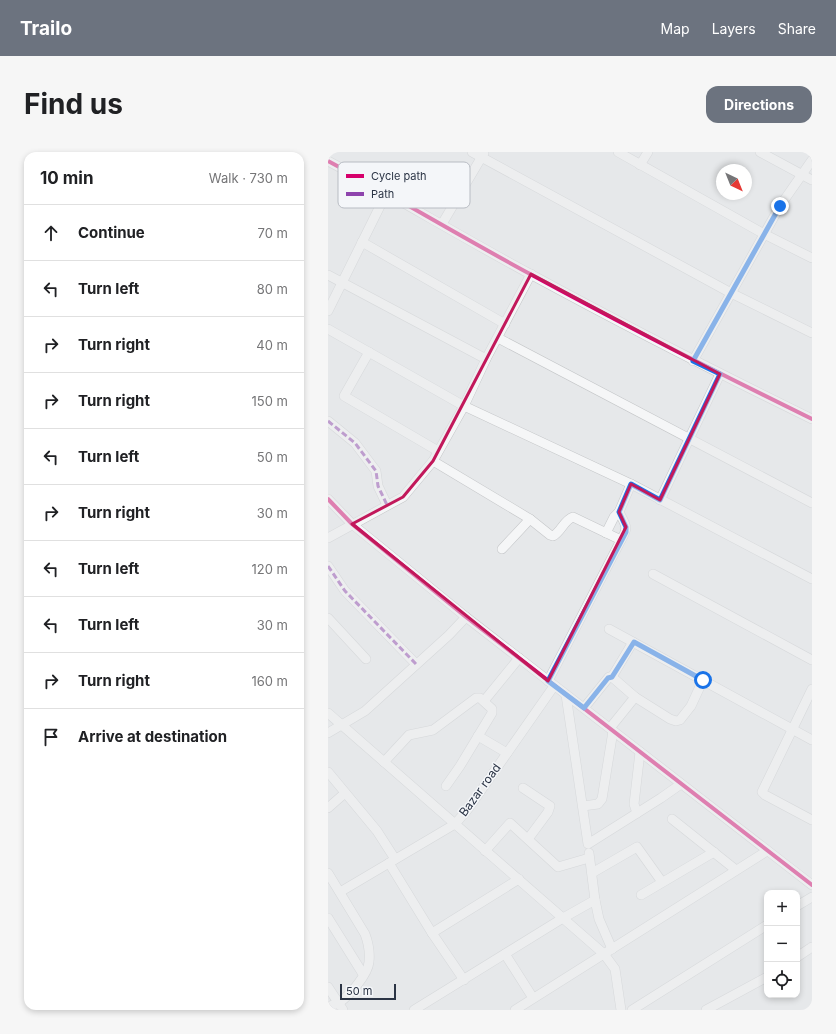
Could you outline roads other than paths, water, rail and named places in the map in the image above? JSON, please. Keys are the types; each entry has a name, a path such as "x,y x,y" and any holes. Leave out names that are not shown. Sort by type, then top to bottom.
{"street":[{"path":"472,152 483,155 731,293 812,333"},
{"path":"618,152 764,234 812,258"},
{"path":"640,165 648,152"},
{"path":"760,152 812,180"},
{"path":"470,177 483,155"},
{"path":"693,361 780,206 812,160"},
{"path":"328,161 338,166"},
{"path":"328,311 379,208"},
{"path":"414,208 531,274 693,361 812,420"},
{"path":"442,224 452,208"},
{"path":"362,242 505,324"},
{"path":"328,538 402,497 433,461 464,406 486,359 531,274"},
{"path":"328,275 486,359"},
{"path":"328,329 464,406 631,484 812,579"},
{"path":"498,338 812,503"},
{"path":"369,352 344,396 438,451"},
{"path":"660,500 720,374"},
{"path":"328,421 355,443 376,471 378,486 387,505"},
{"path":"433,461 530,519 552,536 556,534 571,517 621,540"},
{"path":"606,533 614,517 619,512 631,484"},
{"path":"328,499 352,524 466,617 812,885"},
{"name":"Bazar road","path":"340,892 455,824 468,809 507,753 551,683 626,532 626,527 619,512"},
{"path":"502,549 530,519"},
{"path":"328,566 346,591 416,664"},
{"path":"653,574 812,660"},
{"path":"328,733 365,711 449,635 466,617"},
{"path":"328,618 366,659"},
{"path":"609,629 812,740"},
{"path":"584,708 608,678 612,677 634,642"},
{"path":"484,701 519,658"},
{"path":"612,677 635,697 670,719 676,721 680,720 691,706 703,680"},
{"path":"812,689 762,792 812,820"},
{"path":"566,695 583,806 595,900 608,951 615,969 620,1010"},
{"path":"583,806 598,804 602,799 611,730 635,697"},
{"path":"384,762 409,735 433,730 476,698 480,698 492,709 492,712 460,766 446,786"},
{"path":"328,713 563,918 608,951"},
{"path":"478,736 507,753"},
{"path":"637,813 634,804 640,752"},
{"path":"328,772 377,831 432,933 464,980"},
{"path":"588,844 681,784"},
{"path":"523,788 548,805 550,809 528,839"},
{"path":"328,808 345,793"},
{"path":"672,818 736,870"},
{"path":"485,851 510,823 558,867 589,858"},
{"path":"592,873 637,846 662,882"},
{"path":"514,1010 768,850"},
{"path":"641,895 714,852"},
{"path":"328,873 367,939 369,961 368,967 341,1006 328,1007"},
{"path":"432,933 519,879"},
{"path":"800,904 812,897"},
{"path":"414,1010 563,918 595,900"},
{"path":"328,918 363,974"},
{"path":"632,1010 765,926"},
{"path":"800,955 812,947"},
{"path":"505,954 533,998"},
{"path":"706,1010 764,979"},
{"path":"328,987 341,1006"}]}
